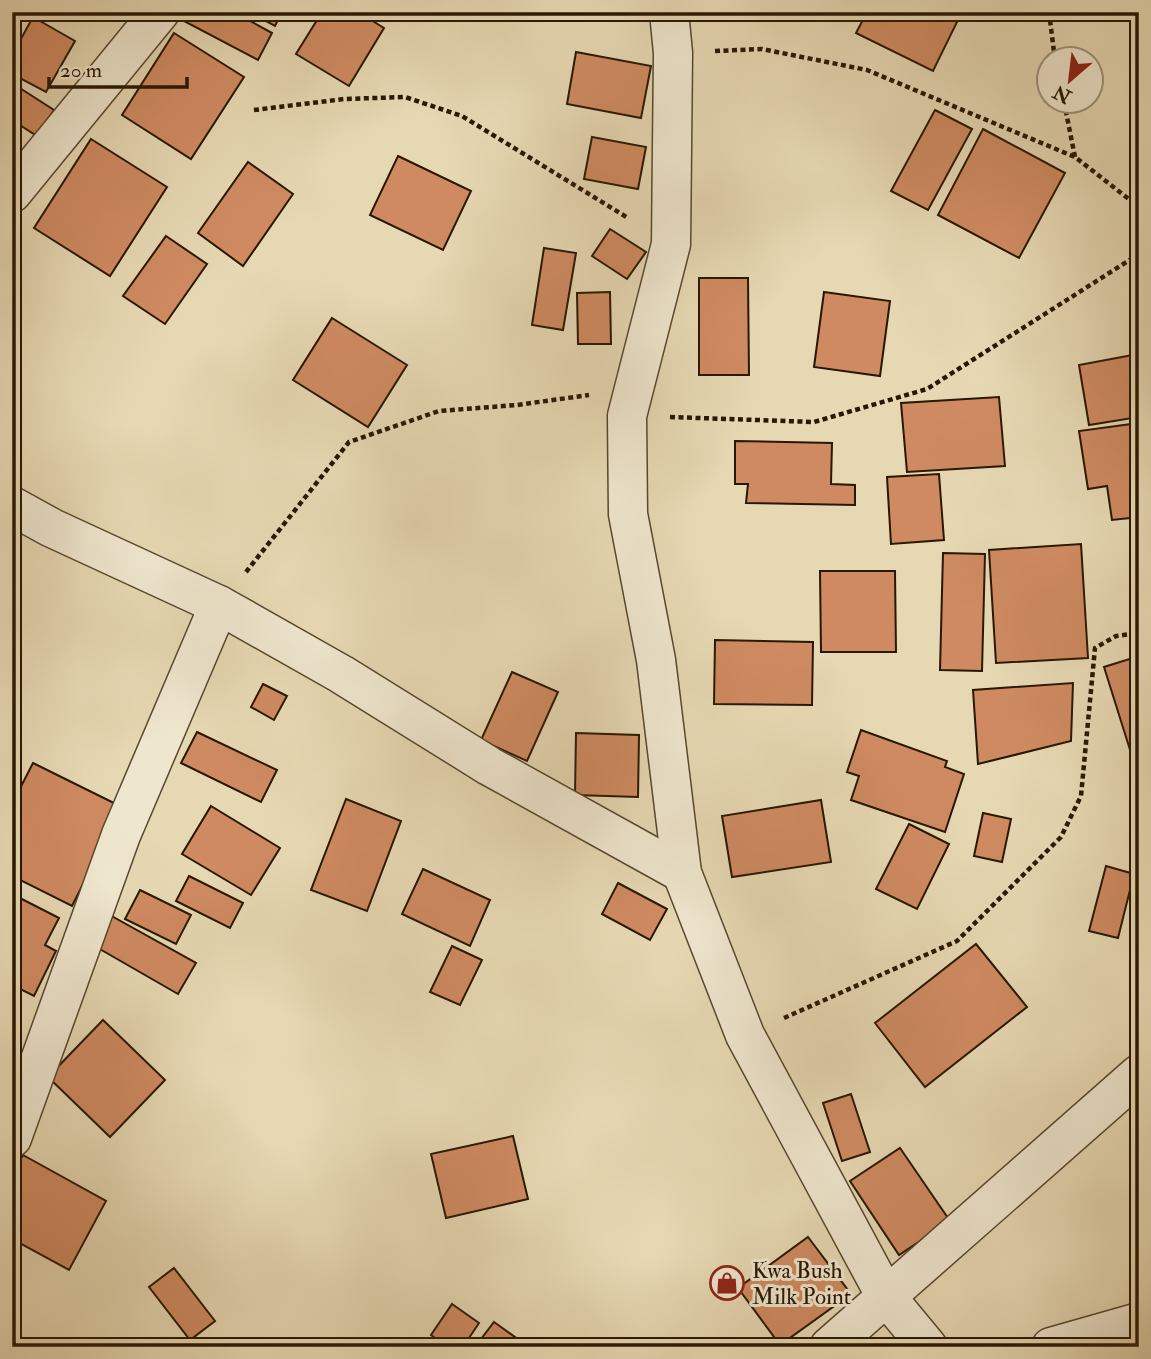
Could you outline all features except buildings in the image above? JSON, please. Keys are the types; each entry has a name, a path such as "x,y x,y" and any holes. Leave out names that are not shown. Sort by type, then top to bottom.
{"street":[{"path":"12,193 159,12"},
{"path":"669,12 673,53 671,244 631,402 628,514 656,660 682,873 745,1035 886,1295 928,1347"},
{"path":"12,506 52,528 219,606 341,674 489,766 682,873"},
{"path":"12,1138 121,835 219,606"},
{"path":"829,1347 1139,1074"},
{"path":"1051,1347 1139,1322"}],"path":[{"path":"1049,12 1053,46"},
{"path":"673,53 762,49 867,70 1075,157 1139,207"},
{"path":"254,110 344,99 405,97 462,116 671,244"},
{"path":"1067,116 1075,157"},
{"path":"219,606 349,443 439,411 517,405 631,402 814,422 927,389 1139,254"},
{"path":"745,1035 957,941 1061,837 1081,796 1095,648 1116,636 1139,633"}],"place":[{"name":"Kwa Bush Milk Point","path":"727,1283"}]}
